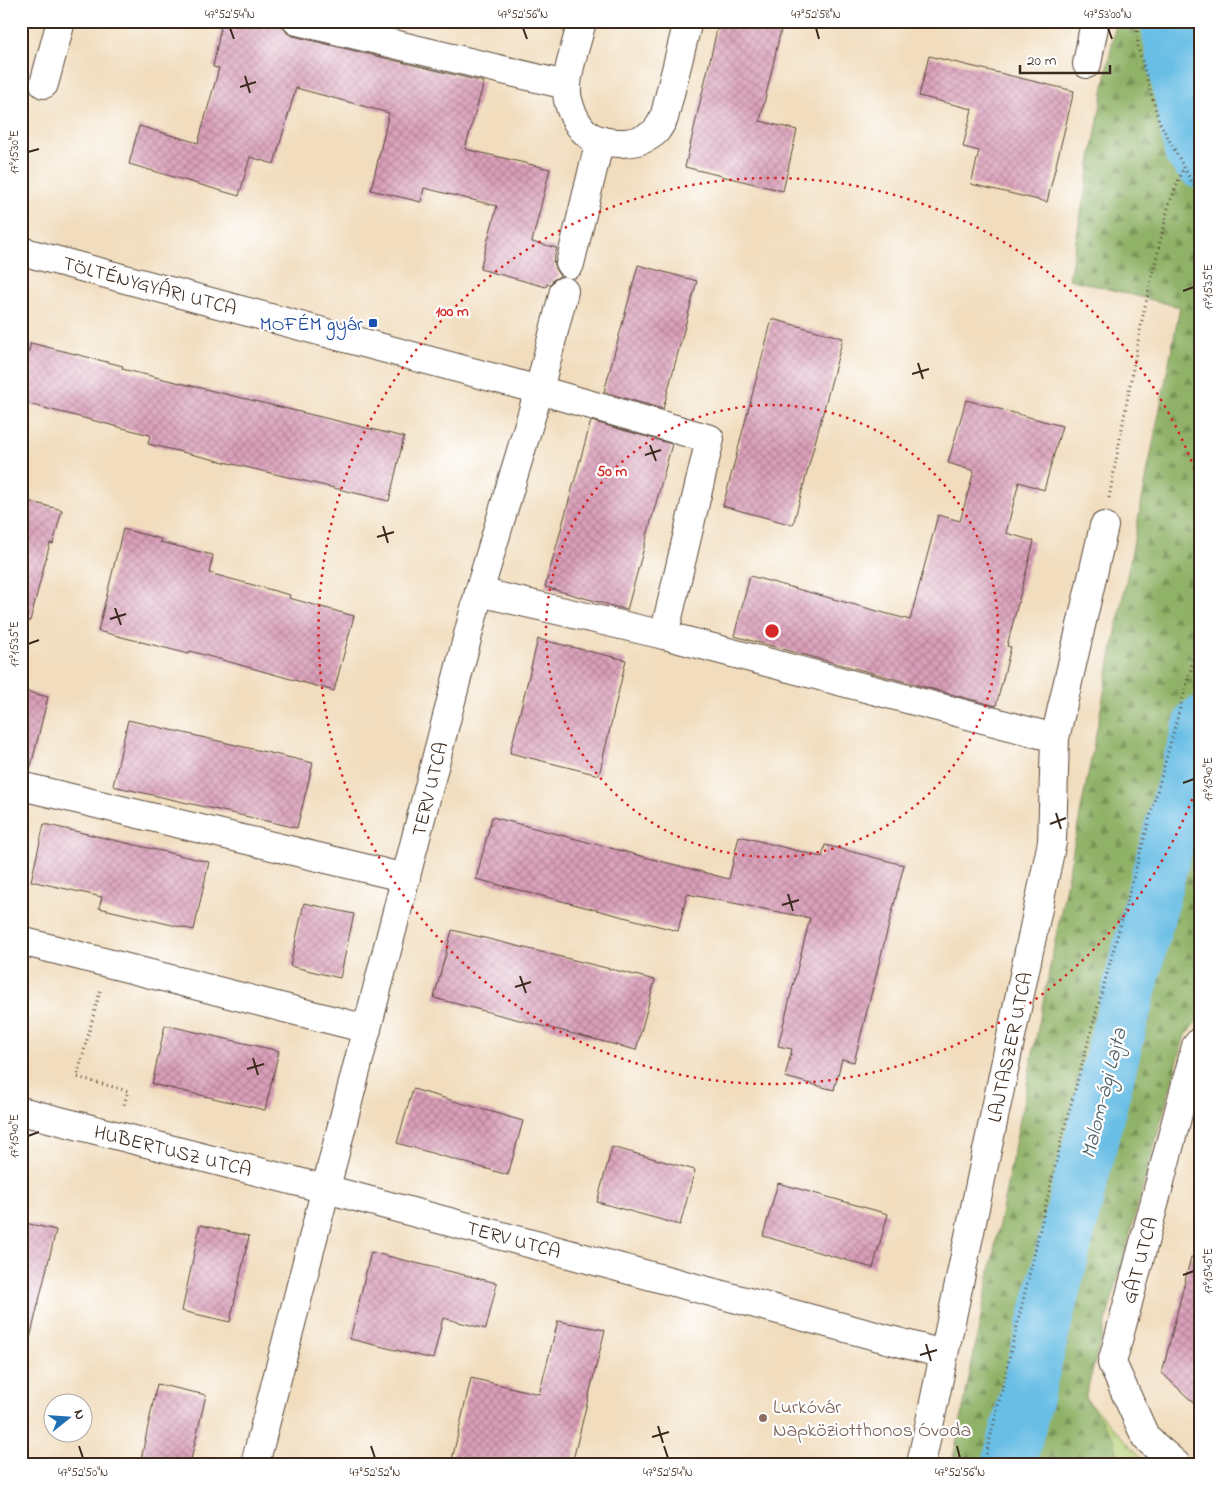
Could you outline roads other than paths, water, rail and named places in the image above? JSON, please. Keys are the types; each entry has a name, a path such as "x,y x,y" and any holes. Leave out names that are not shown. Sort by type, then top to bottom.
{"street":[{"path":"44,84 61,21"},
{"path":"297,21 566,85"},
{"path":"582,21 566,85 568,101 580,127 589,136 600,140 621,143 646,137 656,131 664,118 688,21"},
{"path":"1087,64 1095,21"},
{"path":"570,264 600,140"},
{"name":"TÖLTÉNYGYÁRI UTCA","path":"21,251 539,390 710,439 664,635"},
{"name":"TERV UTCA","path":"255,1464 479,592 539,390 564,291"},
{"name":"LAJTASZER UTCA","path":"921,1464 1052,842 1055,738 1104,526"},
{"path":"479,592 664,635 1055,738"},
{"path":"21,786 406,878"},
{"path":"21,941 367,1029"},
{"name":"GÁT UTCA","path":"1176,1464 1146,1438 1112,1363 1196,1046 1201,1040"},
{"name":"HUBERTUSZ UTCA","path":"21,1111 326,1189"},
{"name":"TERV UTCA","path":"326,1189 943,1354"}],"waterway":[{"name":"Malom-ági Lajta","path":"1167,21 1191,150 1201,162"},
{"name":"Malom-ági Lajta","path":"1009,1464 1161,864 1201,723"}],"place":[{"name":"MOFÉM gyár","path":"373,323"},
{"name":"Lurkóvár Napköziotthonos Óvoda","path":"763,1418"}]}
